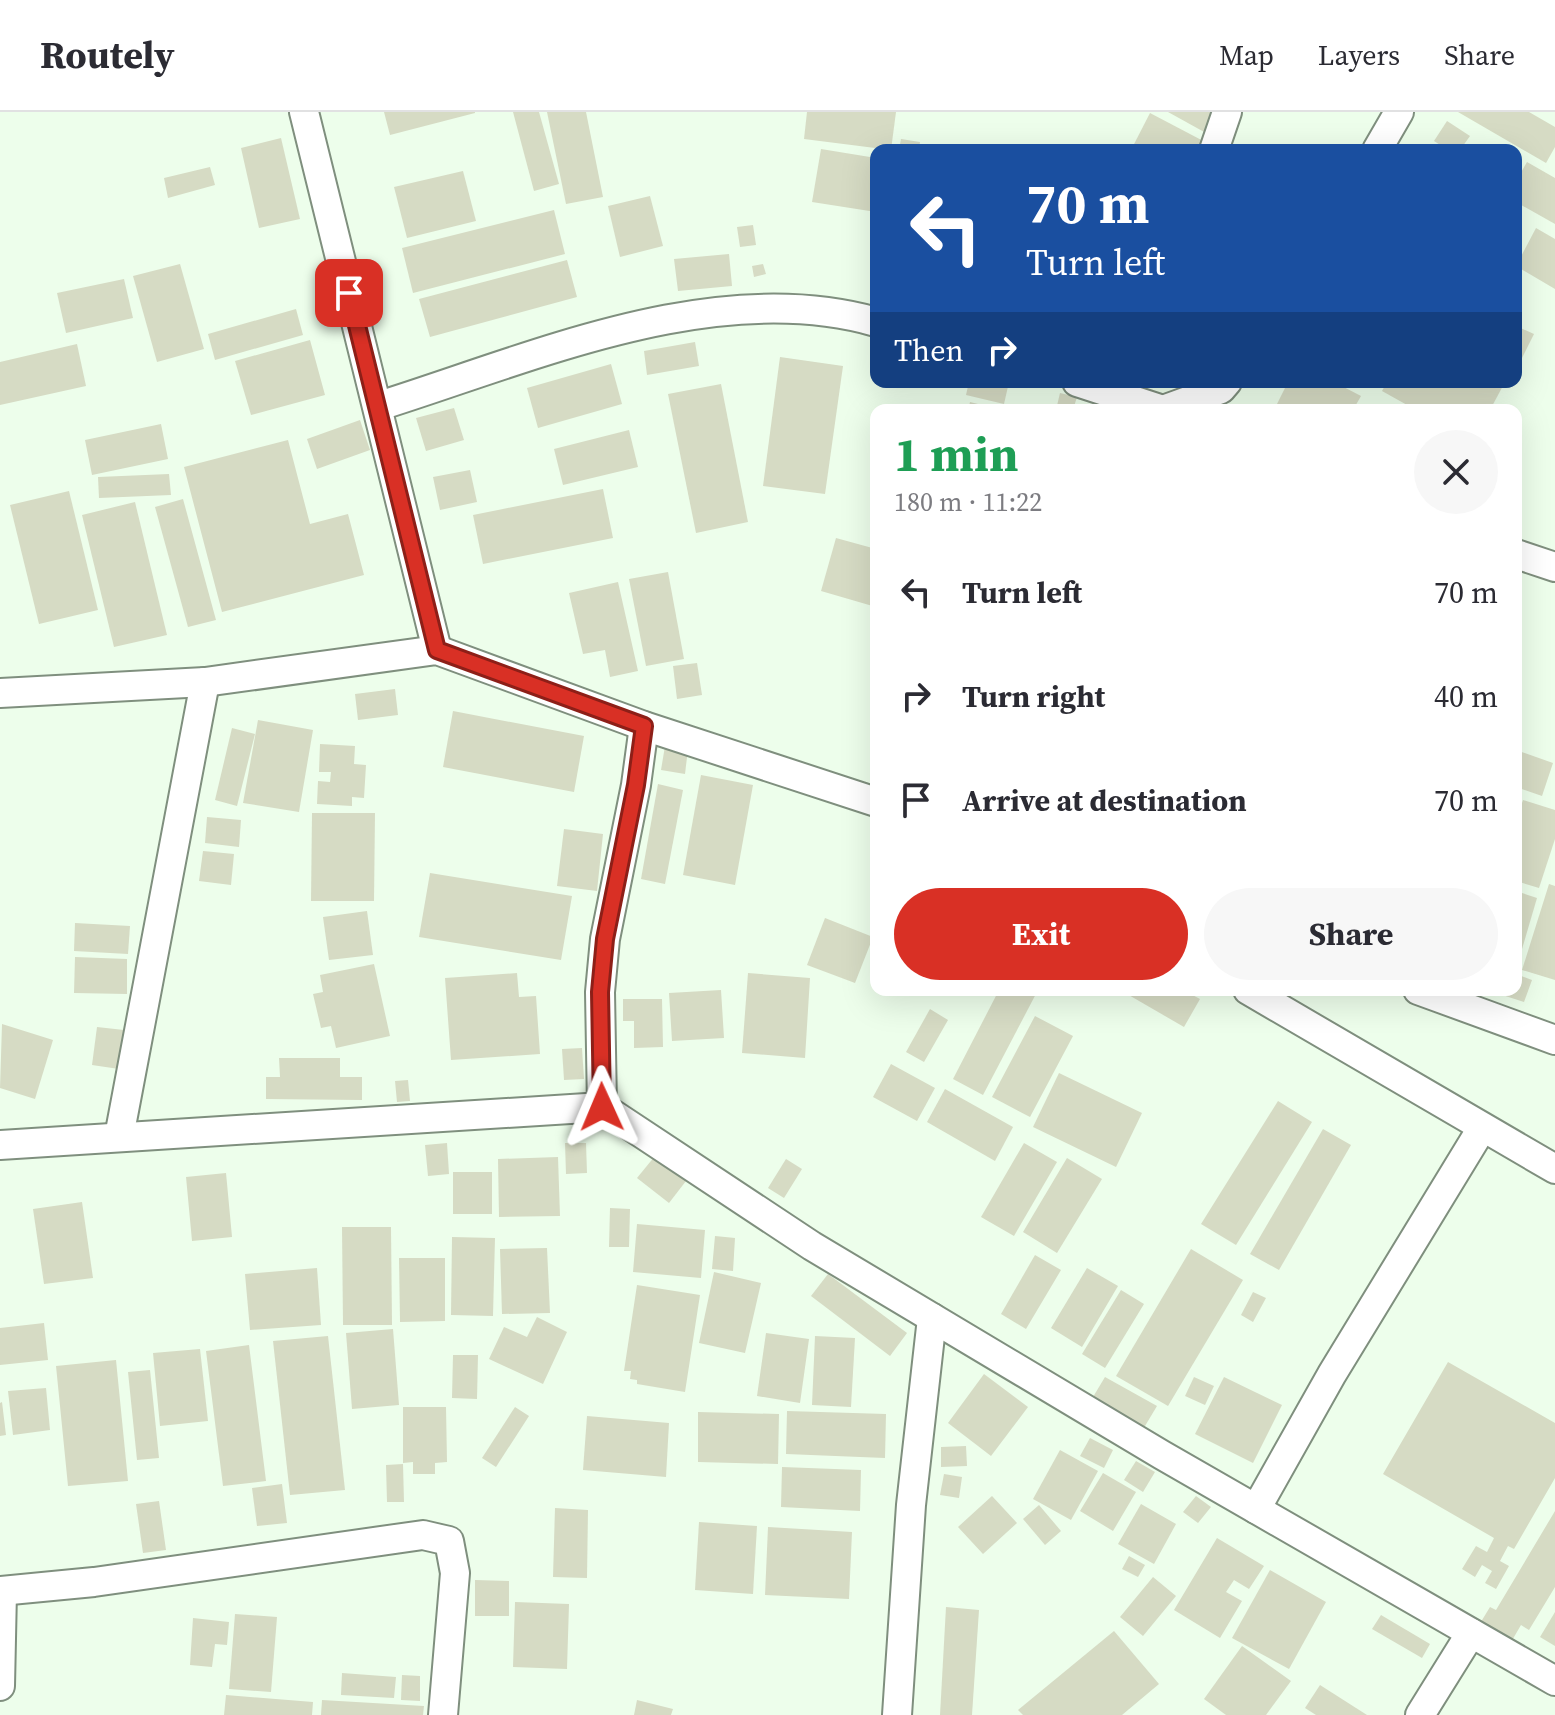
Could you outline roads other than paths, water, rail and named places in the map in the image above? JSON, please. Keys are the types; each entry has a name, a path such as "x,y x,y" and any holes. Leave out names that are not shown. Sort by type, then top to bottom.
{"street":[{"path":"304,112 437,650"},
{"path":"1216,144 1227,112"},
{"path":"1380,144 1399,112"},
{"path":"379,406 622,330 750,307 814,309 870,321"},
{"path":"1095,388 1145,404"},
{"path":"1180,404 1222,388"},
{"path":"1522,556 1555,567"},
{"path":"0,693 205,682 437,650 644,726 870,800"},
{"path":"119,1137 205,682"},
{"path":"602,1107 600,992 605,939 636,785 644,726"},
{"path":"1258,996 1555,1169"},
{"path":"1434,996 1555,1040"},
{"path":"0,1145 602,1107 812,1246 1256,1509 1555,1681"},
{"path":"1256,1509 1332,1374 1482,1128"},
{"path":"897,1715 911,1505 932,1318"},
{"path":"0,1686 1,1591 94,1582 423,1535 449,1541 455,1573 443,1715"},
{"path":"1420,1715 1471,1633"}]}
